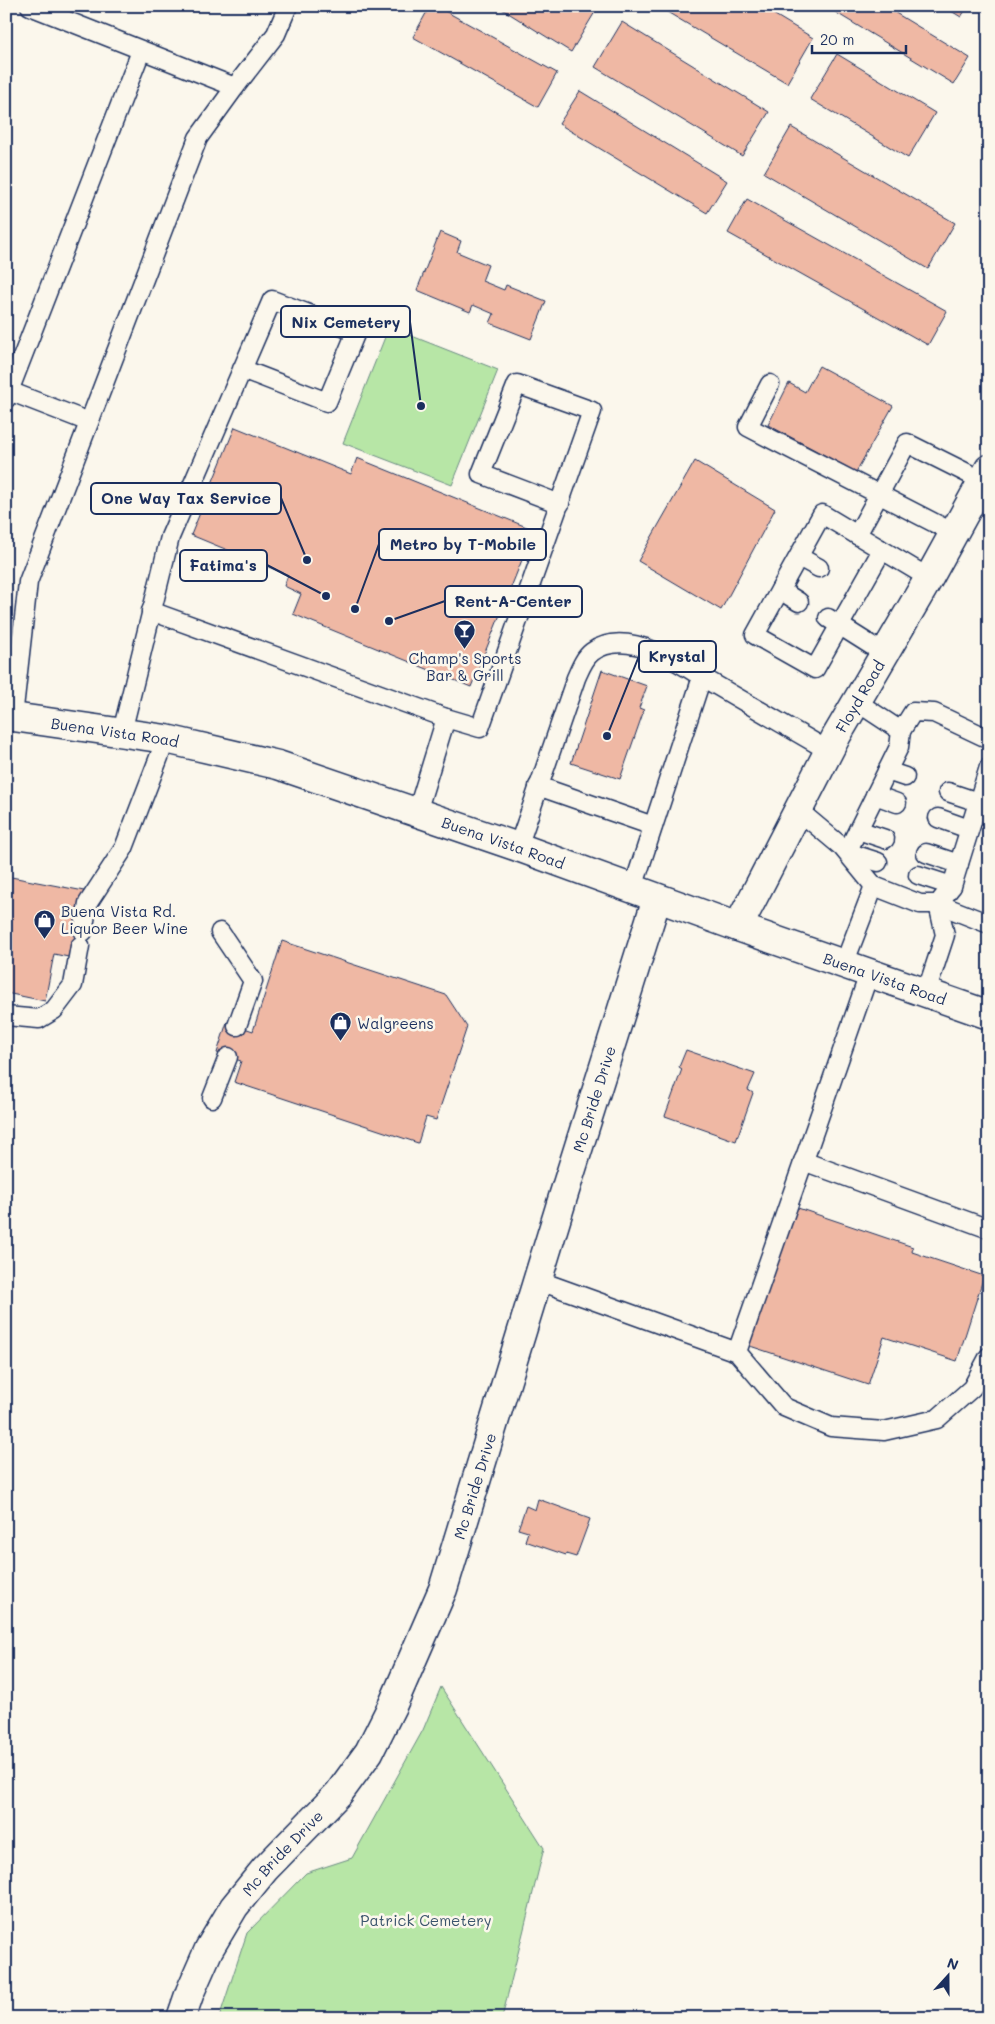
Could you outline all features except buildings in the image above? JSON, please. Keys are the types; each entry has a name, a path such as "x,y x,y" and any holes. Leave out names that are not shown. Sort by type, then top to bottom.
{"street":[{"name":"Floyd Road","path":"738,927 856,702 987,479"},
{"name":"Buena Vista Road","path":"10,716 166,739 278,765 417,812 989,1015"},
{"name":"Mc Bride Drive","path":"181,2018 209,1949 234,1907 265,1869 339,1794 369,1752 393,1704 443,1589 537,1280 645,893"}],"lane":[{"path":"30,6 235,87"},
{"path":"10,716 28,582 198,138 276,34 288,6"},
{"path":"89,422 8,395 141,51"},
{"path":"122,732 170,537 242,369 272,300 356,332 328,402 242,369"},
{"path":"151,611 446,718 480,728 560,504 592,411 517,384 481,474 560,504"},
{"path":"770,384 748,427 954,533"},
{"path":"857,535 907,444 987,479"},
{"path":"882,550 854,587 834,622 815,669 756,635 822,514 929,578"},
{"path":"799,557 819,568"},
{"path":"780,590 799,602"},
{"path":"834,622 885,654"},
{"path":"518,848 576,678 584,661 592,652 608,645 626,643 665,655 684,664 702,677 829,751"},
{"path":"645,893 653,826 702,677"},
{"path":"856,702 901,731"},
{"path":"846,852 888,771 899,747 901,731 913,712 934,714 989,739"},
{"path":"417,812 446,718"},
{"path":"6,1016 39,1019 54,1010 73,985 88,903 124,848 166,739"},
{"path":"938,904 952,886 989,767"},
{"path":"888,771 905,777"},
{"path":"538,786 653,826"},
{"path":"948,792 978,802"},
{"path":"875,795 897,803"},
{"path":"798,810 846,852 874,886 920,904 938,904 989,924"},
{"path":"938,818 969,828"},
{"path":"858,830 885,840"},
{"path":"846,852 878,862"},
{"path":"926,853 958,864"},
{"path":"918,875 952,886"},
{"path":"737,1352 803,1161 857,969 874,886"},
{"path":"926,993 945,935 938,904"},
{"path":"220,932 253,981 237,1026"},
{"path":"212,1098 228,1057"},
{"path":"803,1161 989,1229"},
{"path":"537,1280 737,1352 784,1407 832,1427 884,1431 937,1419 972,1388 989,1356"}],"green space":[{"path":"389,327 498,370 452,485 343,443"},
{"name":"Patrick Cemetery","path":"441,1687 544,1848 502,2018 219,2018 247,1933 306,1873 352,1858 423,1730"}],"place":[{"name":"Nix Cemetery","path":"421,406"},
{"name":"One Way Tax Service","path":"307,560"},
{"name":"Fatima's","path":"326,596"},
{"name":"Metro by T-Mobile","path":"355,609"},
{"name":"Rent-A-Center","path":"389,621"},
{"name":"Champ's Sports Bar & Grill","path":"465,649"},
{"name":"Krystal","path":"607,736"},
{"name":"Buena Vista Rd. Liquor Beer Wine","path":"45,939"},
{"name":"Walgreens","path":"341,1042"}]}
